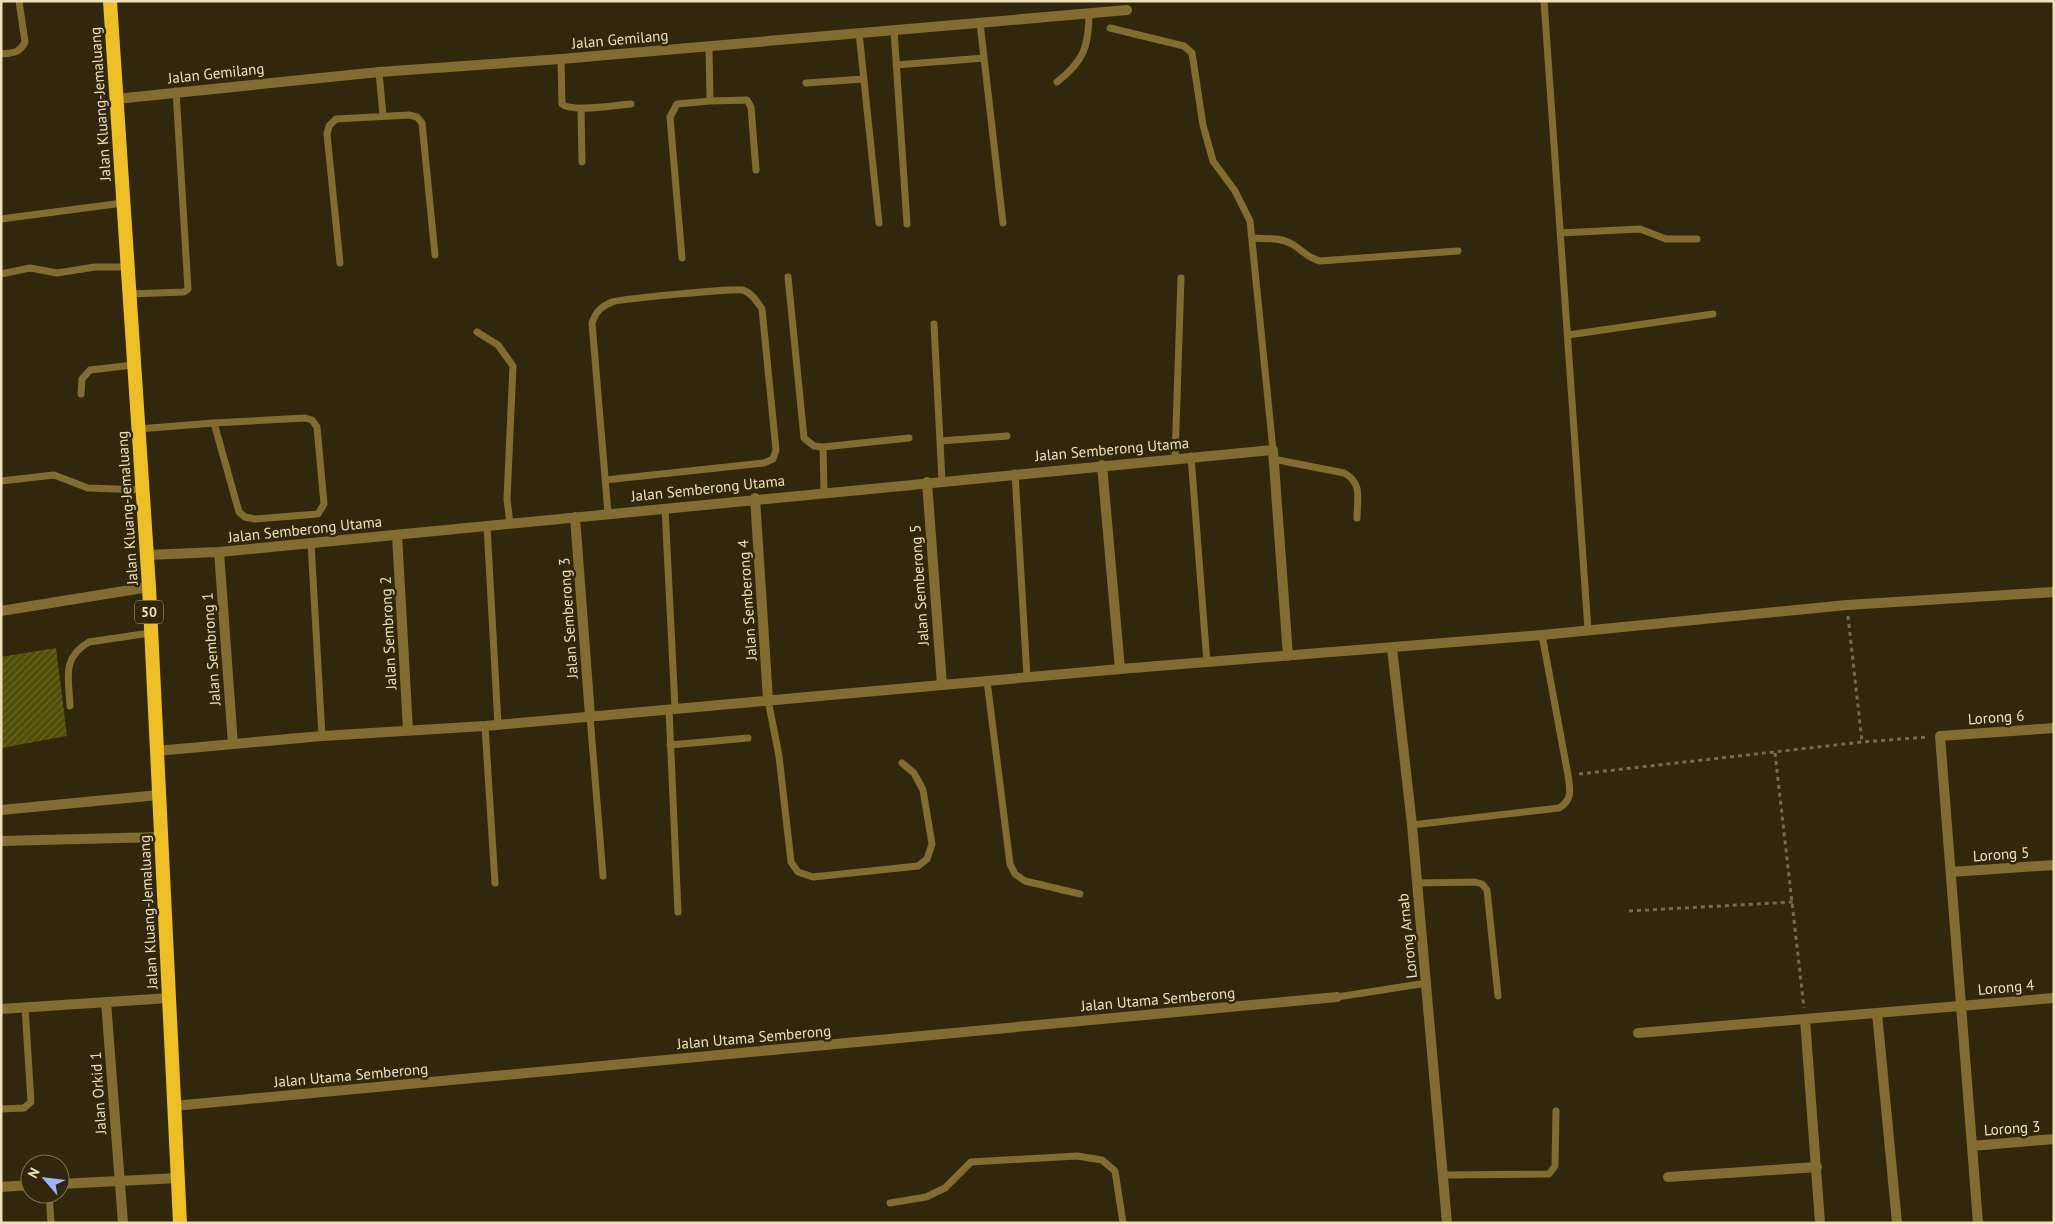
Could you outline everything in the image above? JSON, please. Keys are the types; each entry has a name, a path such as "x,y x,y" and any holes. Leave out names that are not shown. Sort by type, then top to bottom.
{"highway":[{"name":"Jalan Kluang-Jemaluang","path":"110,1 149,587 180,1223"}],"street":[{"name":"Jalan Gemilang","path":"116,99 176,91 379,72 560,59 1127,10"},
{"name":"Jalan Semberong Utama","path":"147,555 219,552 1191,456 1273,454"},
{"path":"1273,454 1288,656"},
{"path":"1102,465 1120,668"},
{"name":"Jalan Semberong 5","path":"927,482 942,684"},
{"name":"Jalan Semberong 4","path":"755,498 768,700"},
{"name":"Jalan Semberong 3","path":"575,517 590,716"},
{"name":"Jalan Sembrong 2","path":"398,534 408,730"},
{"name":"Jalan Sembrong 1","path":"219,552 233,744"},
{"path":"1,610 149,587"},
{"path":"156,751 322,736 498,725 1120,668 1392,648 1847,605 2054,592"},
{"name":"Lorong Arnab","path":"1392,648 1412,825 1447,1223"},
{"name":"Lorong 6","path":"1940,736 2054,728"},
{"path":"1940,736 1978,1223"},
{"path":"1,810 159,795"},
{"path":"1,841 161,837"},
{"name":"Lorong 5","path":"1951,872 2054,865"},
{"name":"Jalan Utama Semberong","path":"174,1106 1337,997"},
{"path":"1,1009 169,998"},
{"name":"Lorong 4","path":"1638,1033 2054,998"},
{"name":"Jalan Orkid 1","path":"106,1002 123,1223"},
{"path":"1877,1013 1898,1223"},
{"path":"1805,1019 1820,1223"},
{"name":"Lorong 3","path":"1972,1146 2054,1139"},
{"path":"1668,1177 1817,1167"},
{"path":"70,1184 178,1178"},
{"path":"1,1187 20,1186"}],"lane":[{"path":"1,54 17,52 22,49 25,42 19,1"},
{"path":"1544,1 1588,630"},
{"path":"1057,82 1078,62 1083,53 1089,39 1089,13"},
{"path":"980,22 1003,223"},
{"path":"1110,28 1190,49 1203,125 1213,161 1235,191 1250,221 1273,454 1344,473 1353,478 1357,484 1357,518"},
{"path":"894,30 907,224"},
{"path":"859,33 879,223"},
{"path":"709,46 710,101"},
{"path":"896,65 984,58"},
{"path":"560,59 562,104 565,107 581,108 631,104"},
{"path":"379,72 383,116"},
{"path":"806,83 864,79"},
{"path":"129,294 184,292 188,289 176,91"},
{"path":"682,258 670,117 677,104 747,100 751,107 756,170"},
{"path":"581,108 582,162"},
{"path":"340,263 327,134 329,126 336,119 410,115 417,117 422,124 436,255"},
{"path":"1,219 123,203"},
{"path":"1560,233 1640,229 1666,239 1697,239"},
{"path":"1252,238 1281,239 1312,259 1320,261 1458,251"},
{"path":"1,274 30,268 57,273 128,266"},
{"path":"788,277 804,438 814,446 823,447 909,438"},
{"path":"1175,458 1180,278"},
{"path":"606,480 764,464 773,459 776,450 762,309 754,297 742,290 613,301 598,309 592,324 608,514"},
{"path":"1568,335 1713,314"},
{"path":"934,324 942,481"},
{"path":"477,332 498,345 513,366 507,499 510,524"},
{"path":"81,394 82,379 90,370 133,364"},
{"path":"138,429 214,423 305,418 312,420 317,426 324,504 322,510 318,514 245,517 239,512 214,423"},
{"path":"940,441 1007,436"},
{"path":"823,447 824,492"},
{"path":"1191,456 1207,663"},
{"path":"1015,473 1027,677"},
{"path":"1,481 54,475 88,488 143,490"},
{"path":"666,508 672,708 670,745 678,912"},
{"path":"486,526 498,725"},
{"path":"310,543 322,736"},
{"path":"70,706 69,663 73,654 88,642 150,633"},
{"path":"1412,825 1559,808 1569,800 1568,775 1542,635"},
{"path":"988,681 1010,864 1015,874 1025,881 1080,894"},
{"path":"768,700 779,756 790,862 798,872 813,877 918,866 927,859 932,844 923,790 914,773 902,763"},
{"path":"590,716 603,876"},
{"path":"485,726 494,883"},
{"path":"670,745 748,738"},
{"path":"1417,883 1475,882 1482,884 1487,890 1498,996"},
{"path":"1337,997 1427,983"},
{"path":"1,1109 24,1108 31,1102 25,1008"},
{"path":"1444,1175 1549,1174 1555,1166 1556,1111"},
{"path":"890,1203 926,1197 944,1188 971,1162 1077,1156 1102,1160 1115,1170 1123,1223"},
{"path":"49,1204 51,1223"}],"path":[{"path":"1847,605 1862,742"},
{"path":"1568,775 1862,742 1940,736"},
{"path":"1775,753 1805,1019"},
{"path":"1629,911 1792,902"}],"building":[{"path":"56,648 67,736 1,748 1,657"}]}
